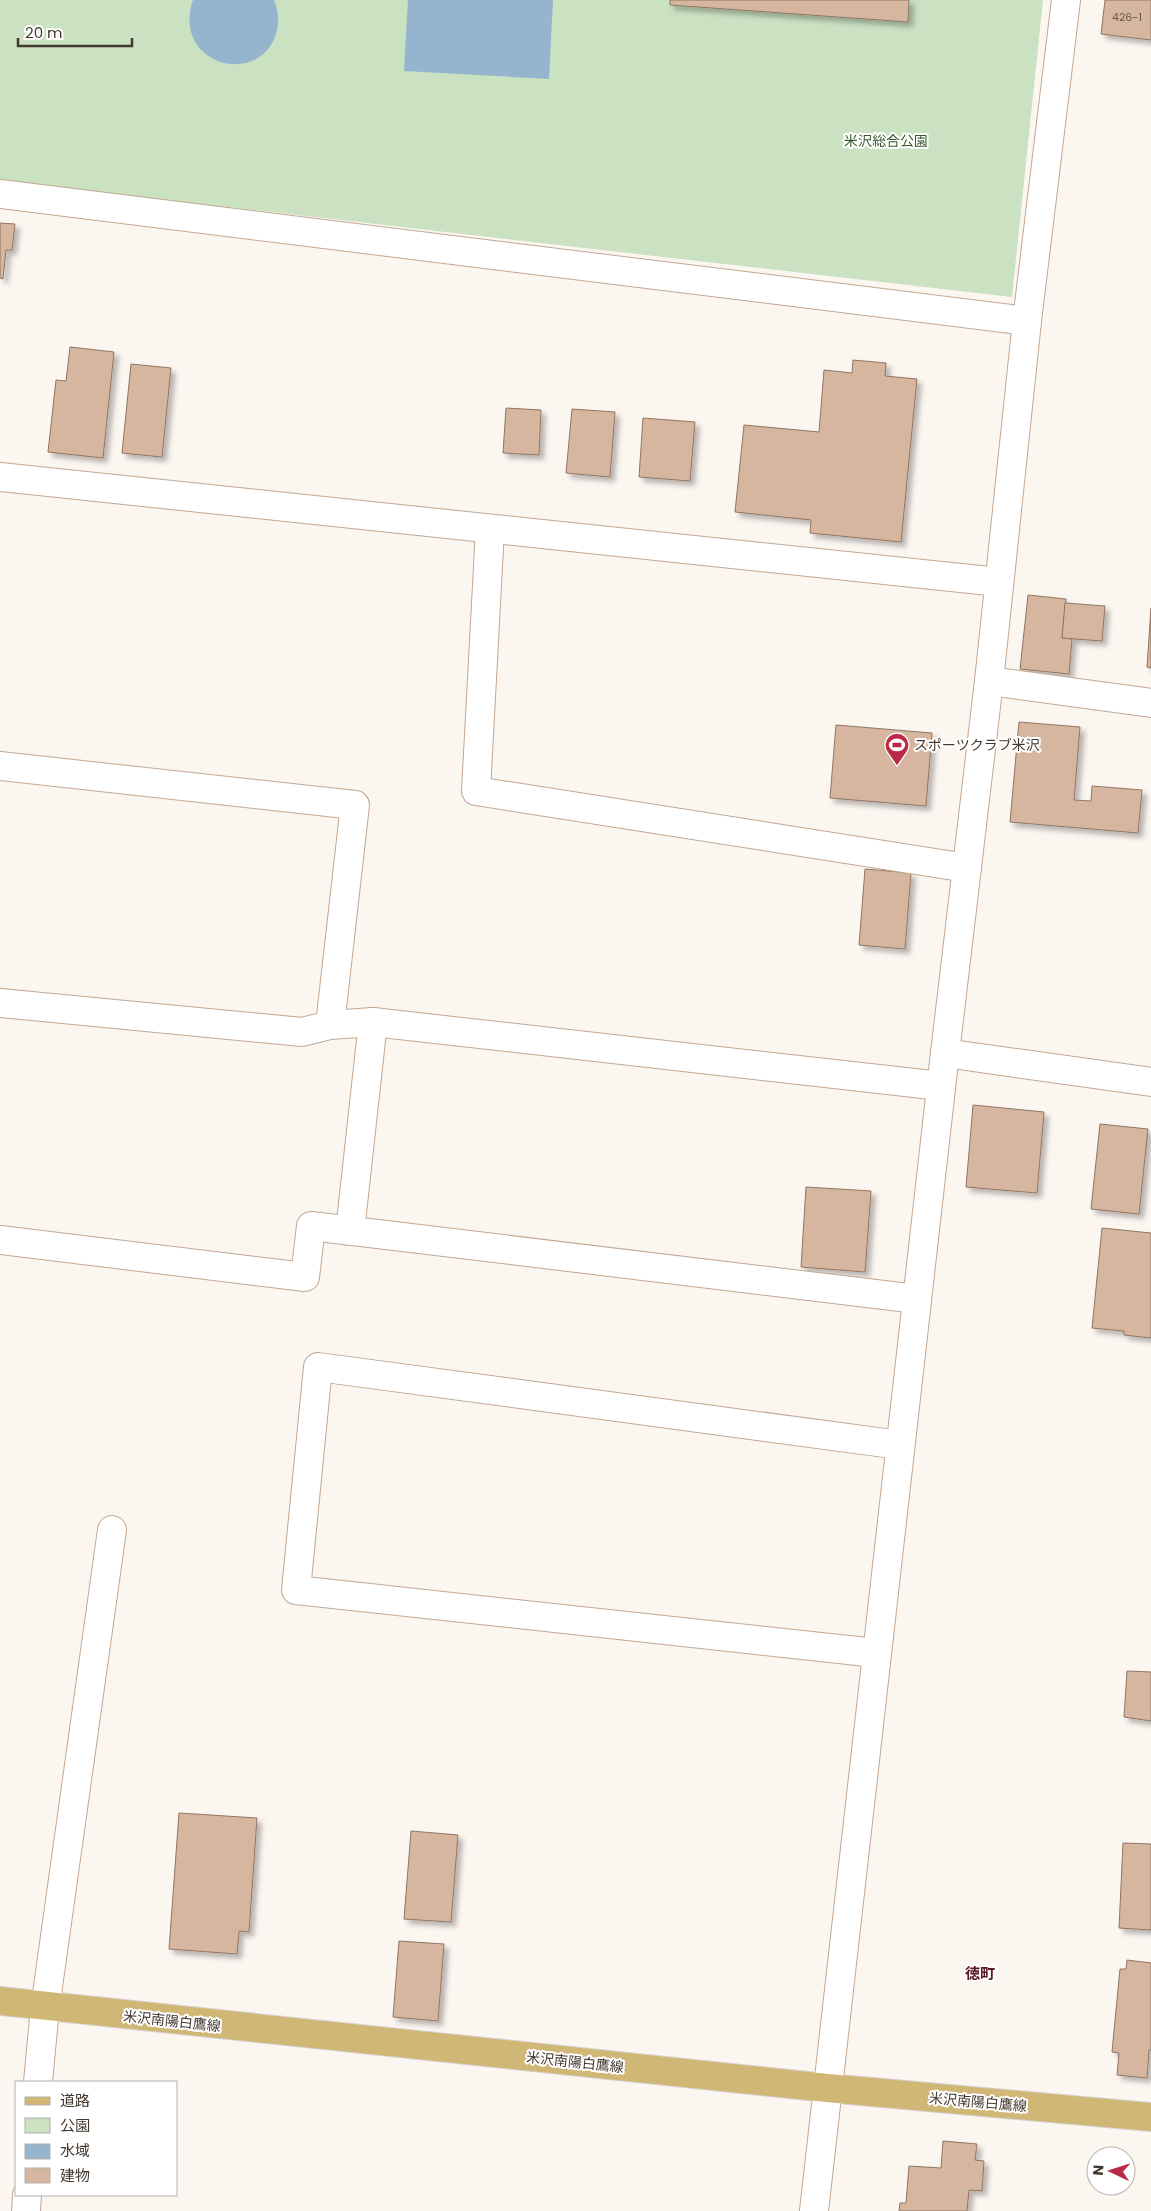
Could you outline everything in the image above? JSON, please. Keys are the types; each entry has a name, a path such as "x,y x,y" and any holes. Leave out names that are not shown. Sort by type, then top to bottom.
{"main road":[{"name":"米沢南陽白鷹線","path":"0,2001 45,2008 827,2088 1151,2117"}],"street":[{"path":"814,2211 876,1653 989,681 1027,321 1066,0"},
{"path":"0,194 1027,321"},
{"path":"0,477 998,582"},
{"path":"490,529 476,791 967,868"},
{"path":"989,681 1151,703"},
{"path":"0,766 354,805 330,1025"},
{"path":"0,1003 302,1032 330,1025 373,1022 941,1086"},
{"path":"350,1231 373,1022"},
{"path":"945,1053 1151,1082"},
{"path":"0,1240 305,1276 311,1226 917,1299"},
{"path":"876,1653 296,1590 318,1367 900,1445"},
{"path":"38,2081 45,2008 112,1530"},
{"path":"26,2211 27,2196"}],"green space":[{"name":"米沢総合公園","path":"0,0 1043,0 1012,297 0,181"}],"water":[{"path":"193,0 274,0 278,17 276,34 266,51 252,61 236,64 220,62 205,53 194,40 190,22"},
{"path":"408,0 553,0 549,79 404,71"}],"building":[{"path":"670,0 909,0 908,22 670,5"},
{"path":"1105,0 1151,0 1151,40 1101,34"},
{"path":"0,223 15,224 12,250 6,250 3,279 0,278"},
{"path":"70,347 114,352 103,458 48,452 56,380 66,381"},
{"path":"853,360 886,363 885,376 917,379 901,542 810,533 811,520 735,512 744,425 819,432 824,370 852,373"},
{"path":"131,364 171,368 162,457 122,453"},
{"path":"506,408 541,410 539,455 503,453"},
{"path":"572,409 615,412 610,477 566,473"},
{"path":"643,418 695,422 690,481 639,477"},
{"path":"1028,595 1066,599 1062,638 1072,639 1069,674 1020,669"},
{"path":"1065,603 1105,606 1102,641 1062,638"},
{"path":"1151,608 1151,668 1147,667"},
{"path":"1019,722 1080,727 1074,800 1091,801 1092,786 1142,790 1138,833 1010,822"},
{"path":"836,725 932,733 926,806 830,798"},
{"path":"865,869 911,873 905,949 859,945"},
{"path":"973,1105 1044,1112 1037,1193 966,1187"},
{"path":"1100,1124 1148,1129 1139,1214 1091,1209"},
{"path":"806,1187 871,1191 865,1272 801,1267"},
{"path":"1102,1228 1151,1233 1151,1338 1124,1335 1124,1331 1092,1328"},
{"path":"1127,1671 1151,1672 1151,1721 1124,1717"},
{"path":"179,1813 257,1818 249,1932 239,1931 237,1954 169,1949"},
{"path":"411,1831 458,1835 451,1922 404,1919"},
{"path":"1123,1843 1151,1844 1151,1930 1119,1928"},
{"path":"399,1941 444,1944 438,2021 393,2017"},
{"path":"1127,1960 1151,1963 1151,2050 1149,2050 1147,2078 1117,2075 1119,2053 1112,2052 1120,1969 1126,1969"},
{"path":"943,2141 977,2144 975,2160 984,2161 982,2191 969,2190 967,2211 899,2211 900,2203 906,2203 909,2166 941,2168"}],"place":[{"name":"スポーツクラブ米沢","path":"897,766"}],"district":[{"name":"徳町","path":"980,1973"}]}
